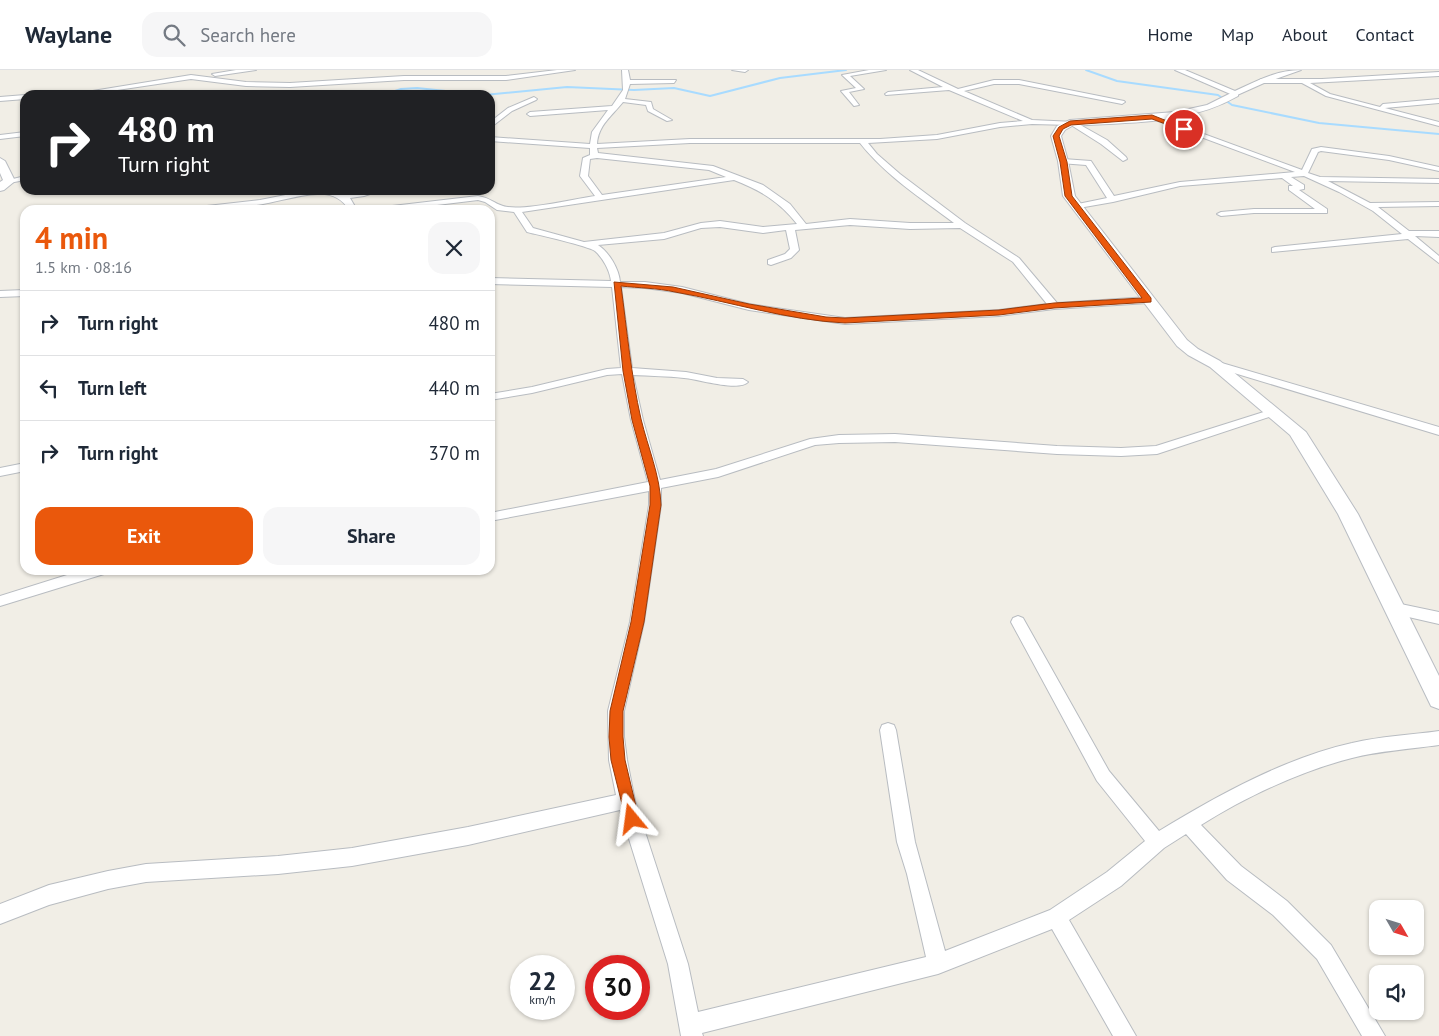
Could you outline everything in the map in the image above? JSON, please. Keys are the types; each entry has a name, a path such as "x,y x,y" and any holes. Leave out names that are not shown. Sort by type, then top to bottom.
{"main road":[{"path":"1233,96 1216,105 1199,110 1152,117 1071,123 1061,128 1056,136 1064,162 1066,186 1069,196 1182,343 1193,352 1216,364 1297,432 1348,514 1439,699"},
{"path":"0,161 4,185"}],"street":[{"path":"103,90 185,77 252,70"},
{"path":"467,78 468,70"},
{"path":"202,76 246,84 280,85 404,78 506,78 572,70"},
{"path":"595,156 594,133 621,100 626,87 625,70"},
{"path":"735,70 745,70"},
{"path":"856,105 844,91 861,89 845,75 883,70"},
{"path":"913,70 950,88 1032,122"},
{"path":"1179,70 1233,96 1261,81 1297,70"},
{"path":"1261,81 1303,81 1439,74"},
{"path":"957,91 991,79 1033,84 1122,102"},
{"path":"626,87 674,81"},
{"path":"1303,81 1328,95 1439,124"},
{"path":"888,94 950,88"},
{"path":"0,99 20,97"},
{"path":"495,120 512,108 534,99"},
{"path":"621,100 649,103 650,110 669,120"},
{"path":"1375,107 1405,102 1439,101"},
{"path":"530,114 614,108"},
{"path":"1152,117 1316,179 1368,205 1439,260"},
{"path":"495,139 594,146 690,141 863,142 937,136 1000,124 1032,122 1071,123 1104,142 1124,159"},
{"path":"0,137 20,135"},
{"path":"863,142 882,164 962,225 1016,260 1054,306"},
{"path":"1304,174 1315,151 1322,149 1389,158 1439,169"},
{"path":"600,198 584,176 587,158 595,156 698,166 760,188 787,206 804,227"},
{"path":"1064,162 1088,163 1113,200"},
{"path":"1076,207 1180,184 1304,174"},
{"path":"1221,214 1254,211 1324,211 1292,188 1301,187 1281,175"},
{"path":"418,205 478,198 488,200 500,208 517,210 732,178"},
{"path":"1316,179 1439,181"},
{"path":"4,185 20,180"},
{"path":"233,205 297,195"},
{"path":"336,195 347,199 350,205"},
{"path":"341,196 352,195"},
{"path":"1368,205 1439,204"},
{"path":"517,210 530,230 585,244 600,251 615,274 627,371 637,420 655,486 655,505 637,622 616,711 618,760 626,800 678,964 691,1030 938,964 1056,917 1114,879 1157,842 1204,813 1266,782 1317,761 1353,750 1439,738"},
{"path":"585,244 664,236 710,224 728,224 763,230 866,222 910,226 962,225"},
{"path":"771,262 788,256 795,250 790,228"},
{"path":"1275,250 1407,235 1439,234"},
{"path":"495,281 617,284 673,289 749,307 826,319 845,320 999,313 1054,306 1148,300"},
{"path":"0,294 20,293"},
{"path":"1216,364 1439,431"},
{"path":"495,396 541,388 588,375 627,371 744,382"},
{"path":"495,516 718,473 814,442 839,439 894,438 1057,450 1121,452 1157,450 1274,412"},
{"path":"1399,419 1439,420"},
{"path":"0,472 20,468"},
{"path":"0,601 82,575"},
{"path":"1396,609 1439,618"},
{"path":"1018,622 1104,776 1157,842"},
{"path":"888,730 906,842 916,874 938,964"},
{"path":"0,914 49,895 108,880 146,873 278,865 352,857 468,836 626,800"},
{"path":"1188,824 1234,872 1280,908 1324,952 1374,1036"},
{"path":"1056,917 1125,1036"}],"waterway":[{"path":"495,94 567,87 634,90 674,88 710,96 780,78 846,70"},
{"path":"1086,70 1117,81 1218,95 1232,105 1319,123 1439,134"},
{"path":"398,90 417,88 436,90"}],"route":[{"path":"632,819 618,760 616,711 637,622 649,551 655,505 655,486 637,420 627,371 618,309 617,284 645,285 682,290 718,301 826,319 870,321 999,313 1054,306 1148,300 1069,196 1066,186 1064,162 1056,136 1061,128 1070,123 1152,117 1184,129"}]}
